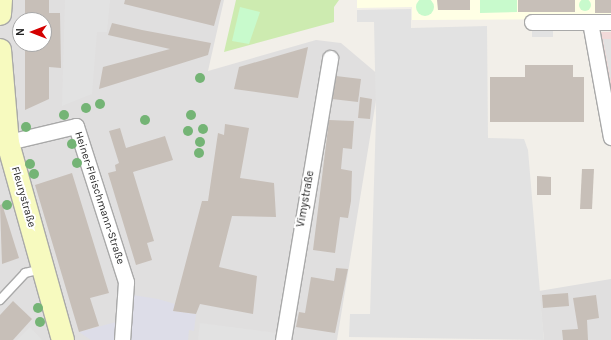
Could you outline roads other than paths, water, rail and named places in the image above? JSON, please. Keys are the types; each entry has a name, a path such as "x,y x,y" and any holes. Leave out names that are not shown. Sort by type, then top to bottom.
{"street":[{"path":"0,14 1,0"},
{"path":"532,22 611,22"},
{"path":"590,22 611,137"},
{"name":"Fleurystraße","path":"0,50 4,144 43,268 63,340"},
{"name":"Vimystraße","path":"282,340 330,58"},
{"name":"Heiner-Fleischmann-Straße","path":"4,144 76,126 126,282 122,340"}],"lane":[{"path":"0,300 25,274 43,268"}]}
